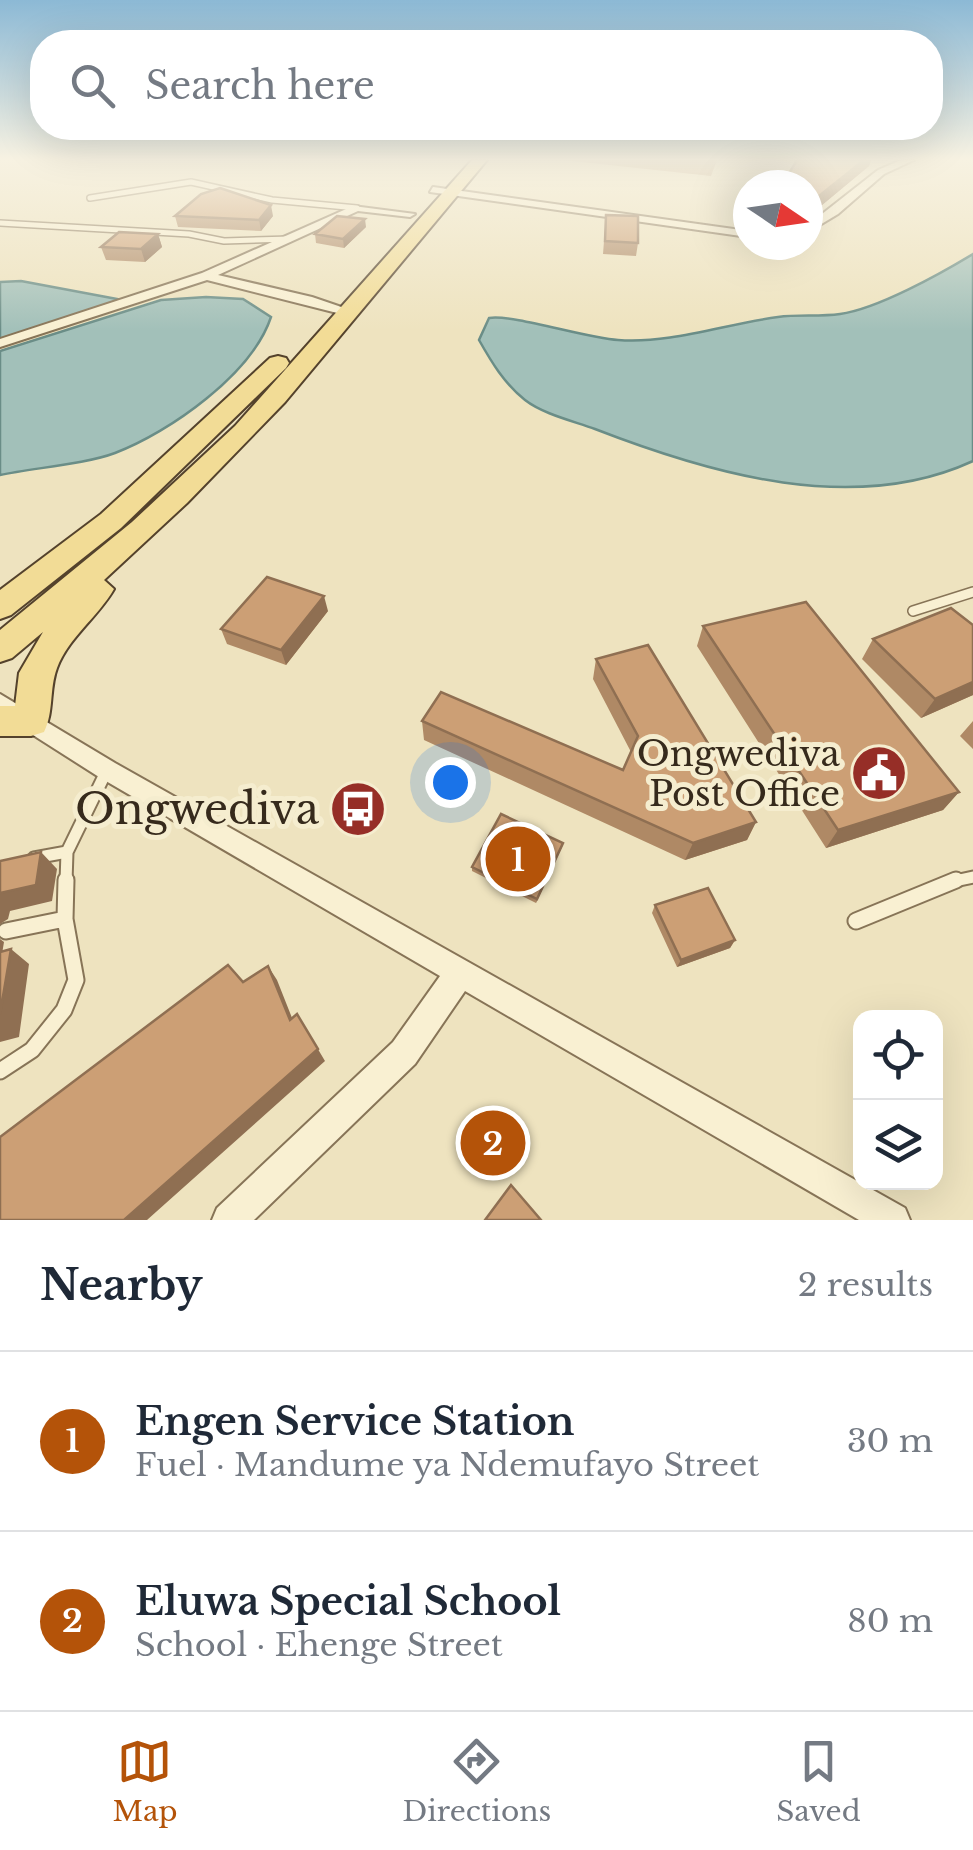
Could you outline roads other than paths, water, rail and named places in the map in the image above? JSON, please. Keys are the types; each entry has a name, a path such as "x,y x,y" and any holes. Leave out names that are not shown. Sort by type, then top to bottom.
{"main road":[{"path":"10,715 48,650 187,488 276,397 408,217"},
{"path":"0,608 111,522 337,311 405,241 422,217"},
{"path":"0,650 187,488"}],"street":[{"path":"0,343 206,276 339,217"},
{"path":"626,217 733,232"},
{"path":"206,276 337,311"},
{"path":"10,715 893,1220"},
{"path":"229,1220 404,1053 459,974"}],"lane":[{"path":"0,222 189,234 224,241 296,238"},
{"path":"913,611 973,592"},
{"path":"0,1070 32,1050 64,1010 76,980 65,919 67,852 106,770"},
{"path":"17,862 67,852"},
{"path":"856,921 965,876 973,878"},
{"path":"6,931 65,919"}],"water":[{"path":"973,254 973,461 927,477 880,486 832,487 734,473 686,461 558,417 532,405 518,393 479,340 489,318 638,340 778,317 840,314 890,298"},
{"path":"21,281 133,302 0,343 0,282"},
{"path":"243,299 271,317 261,338 228,380 184,416 115,453 0,475 0,351 161,300"}],"place":[{"name":"Ongwediva Post Office","path":"879,773"},
{"name":"Ongwediva","path":"358,809"},
{"name":"Engen Service Station","path":"518,859"},
{"name":"Eluwa Special School","path":"493,1143"}]}
